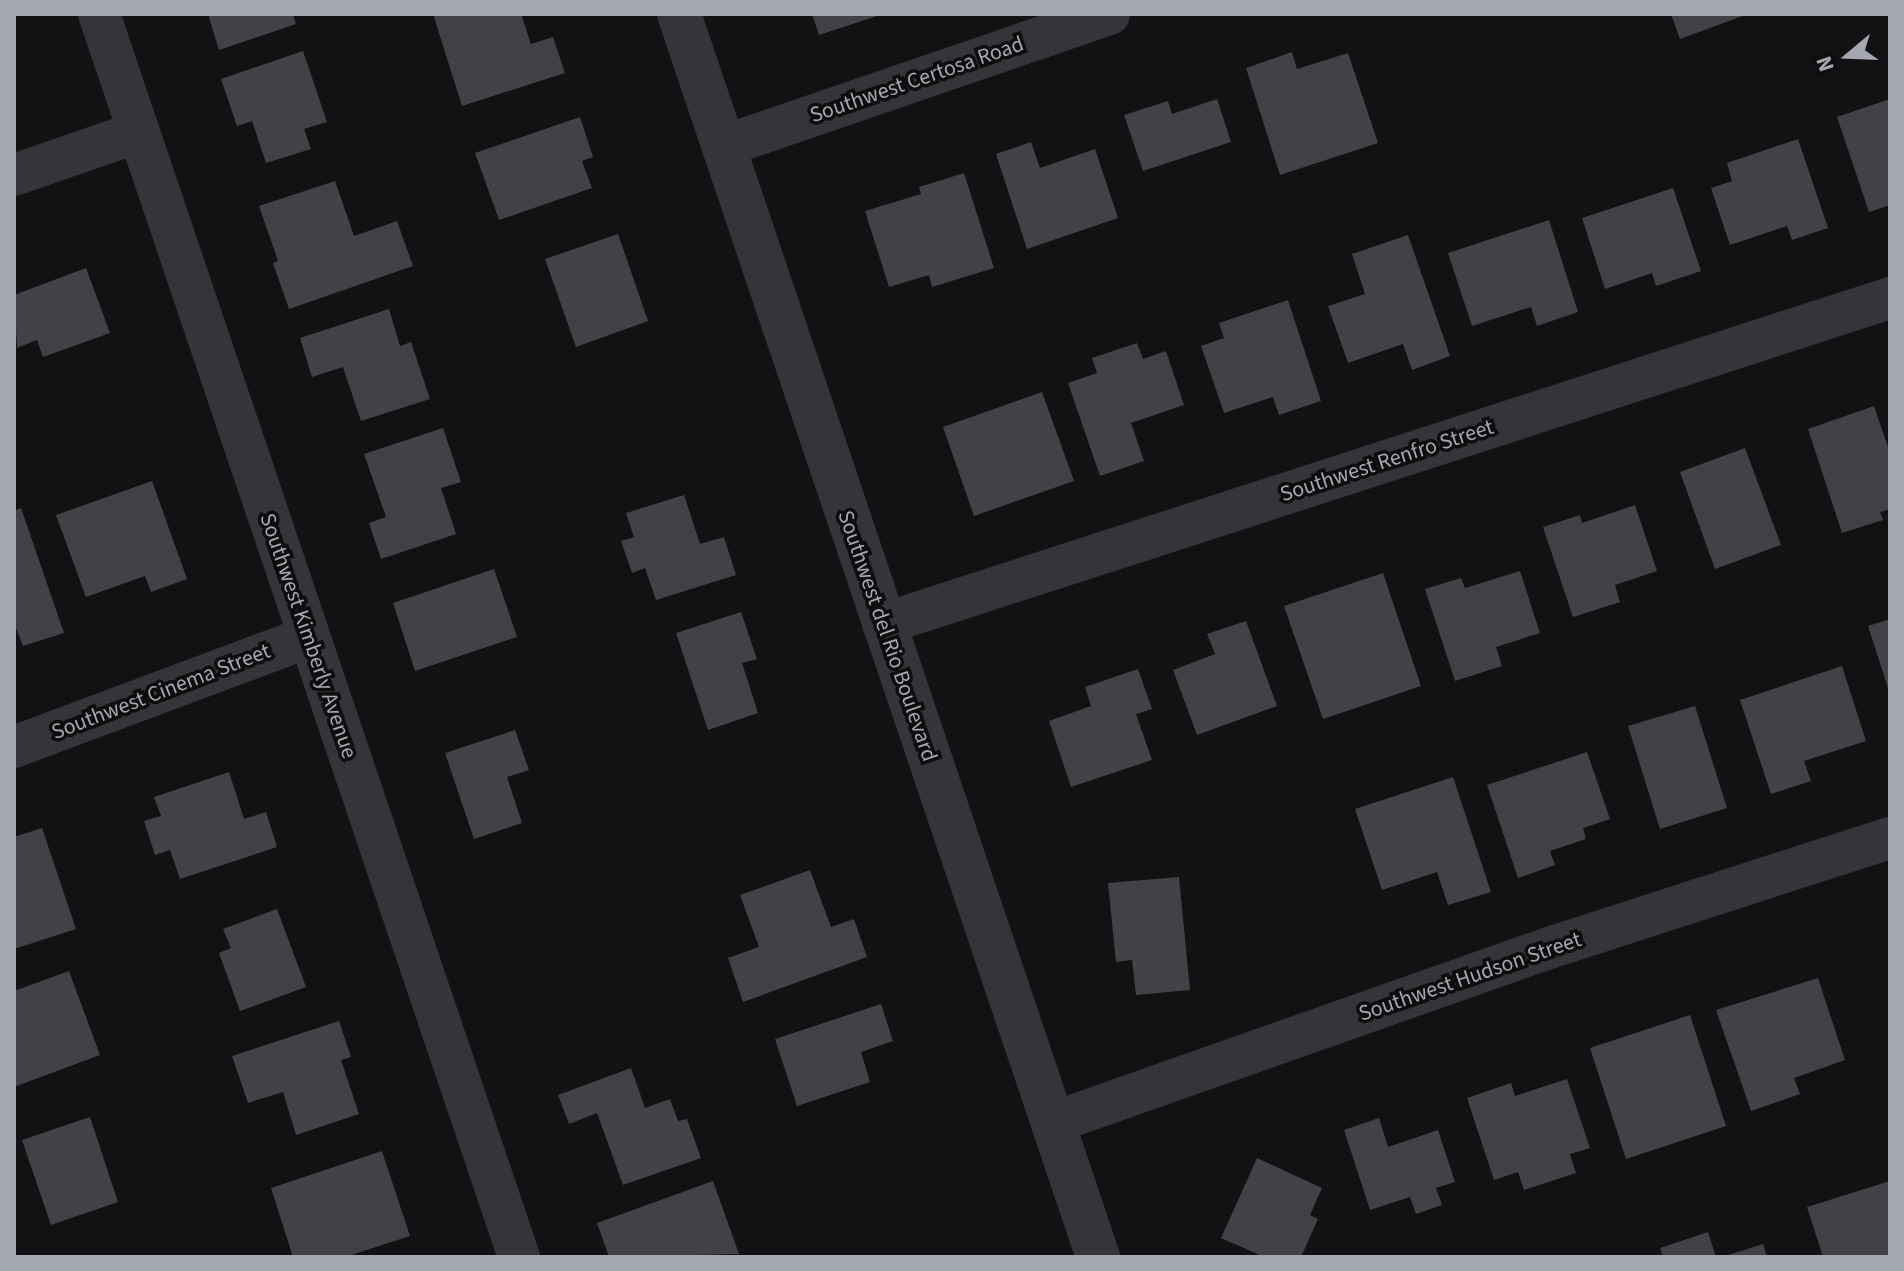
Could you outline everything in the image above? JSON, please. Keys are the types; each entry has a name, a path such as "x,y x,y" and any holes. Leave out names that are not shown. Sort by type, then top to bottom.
{"street":[{"name":"Southwest Kimberly Avenue","path":"99,14 519,1257"},
{"name":"Southwest del Rio Boulevard","path":"679,14 1098,1257"},
{"name":"Southwest Certosa Road","path":"724,146 1109,14"},
{"path":"14,175 138,132"},
{"name":"Southwest Renfro Street","path":"883,624 1890,298"},
{"name":"Southwest Cinema Street","path":"14,747 308,637"},
{"name":"Southwest Hudson Street","path":"1052,1123 1549,948 1890,838"}],"building":[{"path":"208,14 293,14 296,24 219,50"},
{"path":"433,14 521,14 531,44 553,37 565,73 462,106"},
{"path":"812,14 880,14 880,15 819,35"},
{"path":"1671,14 1748,14 1680,39"},
{"path":"303,51 327,122 304,129 311,149 266,163 252,121 237,126 221,79"},
{"path":"1292,52 1297,69 1348,53 1378,143 1280,175 1246,68"},
{"path":"1217,99 1231,142 1143,171 1124,115 1168,101 1172,114"},
{"path":"1890,99 1890,205 1869,212 1837,117"},
{"path":"580,117 593,157 582,161 592,188 499,220 475,153"},
{"path":"1798,139 1828,228 1792,240 1787,226 1730,245 1711,188 1732,181 1727,163"},
{"path":"1031,142 1040,168 1095,149 1118,218 1027,249 996,154"},
{"path":"964,173 994,268 932,287 929,275 889,287 865,211 921,194 919,187"},
{"path":"335,181 354,236 397,221 413,266 289,309 273,263 278,261 259,206"},
{"path":"1673,188 1701,271 1656,286 1652,273 1605,289 1582,218"},
{"path":"1549,220 1578,312 1537,326 1531,307 1472,326 1448,253"},
{"path":"618,234 648,321 576,347 545,259"},
{"path":"1408,235 1450,356 1412,370 1403,344 1348,363 1328,306 1365,294 1352,254"},
{"path":"86,268 110,333 43,357 37,340 17,348 14,295"},
{"path":"1288,300 1321,401 1279,415 1273,397 1224,413 1201,346 1224,338 1219,323"},
{"path":"389,309 400,346 411,342 430,399 361,421 343,367 312,377 300,338"},
{"path":"1137,343 1143,359 1166,351 1184,405 1131,423 1144,461 1100,476 1068,383 1097,373 1092,358"},
{"path":"1042,392 1074,481 974,516 943,427"},
{"path":"1874,406 1890,453 1890,509 1880,512 1883,520 1842,533 1808,429"},
{"path":"443,428 461,482 441,488 456,534 381,559 369,523 386,517 364,454"},
{"path":"1745,448 1781,545 1715,569 1680,472"},
{"path":"152,481 187,579 151,592 145,576 86,597 56,515"},
{"path":"684,495 700,544 724,537 736,575 656,600 645,568 632,573 621,541 634,537 626,513"},
{"path":"1635,505 1657,571 1615,585 1620,602 1573,617 1543,527 1580,515 1582,523"},
{"path":"21,508 64,633 23,646 14,623 14,511"},
{"path":"494,569 517,637 415,671 393,603"},
{"path":"1520,571 1540,633 1496,647 1502,666 1455,681 1425,589 1461,578 1465,588"},
{"path":"1383,573 1421,686 1323,719 1284,606"},
{"path":"741,612 757,659 742,663 758,713 708,730 676,633"},
{"path":"1890,619 1890,691 1889,691 1868,626"},
{"path":"1246,621 1277,706 1197,735 1173,670 1215,654 1207,634"},
{"path":"1842,666 1866,741 1804,761 1811,781 1771,794 1740,700"},
{"path":"1138,669 1152,709 1136,714 1152,760 1071,787 1049,721 1091,706 1085,687"},
{"path":"1695,706 1727,808 1660,829 1628,726"},
{"path":"515,730 529,770 507,777 522,823 474,839 445,753"},
{"path":"1587,752 1610,819 1583,828 1586,839 1550,851 1555,865 1518,878 1487,785"},
{"path":"229,772 244,819 266,812 277,847 180,879 170,850 155,855 144,821 161,816 154,797"},
{"path":"1453,777 1491,892 1448,905 1437,872 1382,890 1355,809"},
{"path":"42,828 76,929 14,949 14,837"},
{"path":"810,870 831,927 854,919 867,957 743,1002 728,958 759,947 740,895"},
{"path":"1179,877 1190,990 1136,995 1132,960 1116,962 1108,883"},
{"path":"277,909 306,987 240,1011 219,953 231,948 223,929"},
{"path":"69,971 100,1055 14,1087 14,991"},
{"path":"1818,978 1845,1060 1794,1078 1800,1094 1751,1111 1716,1010"},
{"path":"881,1004 893,1041 861,1052 870,1082 797,1106 775,1039"},
{"path":"1690,1015 1726,1126 1626,1159 1590,1048"},
{"path":"339,1021 351,1057 341,1060 359,1114 296,1135 283,1092 248,1103 232,1056"},
{"path":"631,1068 645,1108 670,1099 678,1121 687,1119 701,1158 623,1185 597,1113 569,1124 558,1095"},
{"path":"1567,1079 1590,1148 1570,1154 1576,1173 1524,1190 1518,1172 1494,1180 1467,1098 1511,1083 1515,1096"},
{"path":"90,1117 118,1202 51,1225 22,1140"},
{"path":"1379,1118 1388,1147 1438,1130 1455,1182 1436,1188 1442,1205 1416,1214 1410,1197 1370,1210 1344,1130"},
{"path":"382,1151 410,1236 345,1257 293,1257 271,1188"},
{"path":"1257,1158 1322,1188 1310,1215 1318,1219 1301,1257 1264,1257 1221,1238"},
{"path":"713,1181 739,1254 609,1257 597,1223"},
{"path":"1890,1181 1890,1257 1823,1257 1807,1207"},
{"path":"1708,1232 1716,1257 1663,1257 1660,1248"},
{"path":"1763,1244 1767,1257 1725,1257 1725,1256"}]}
